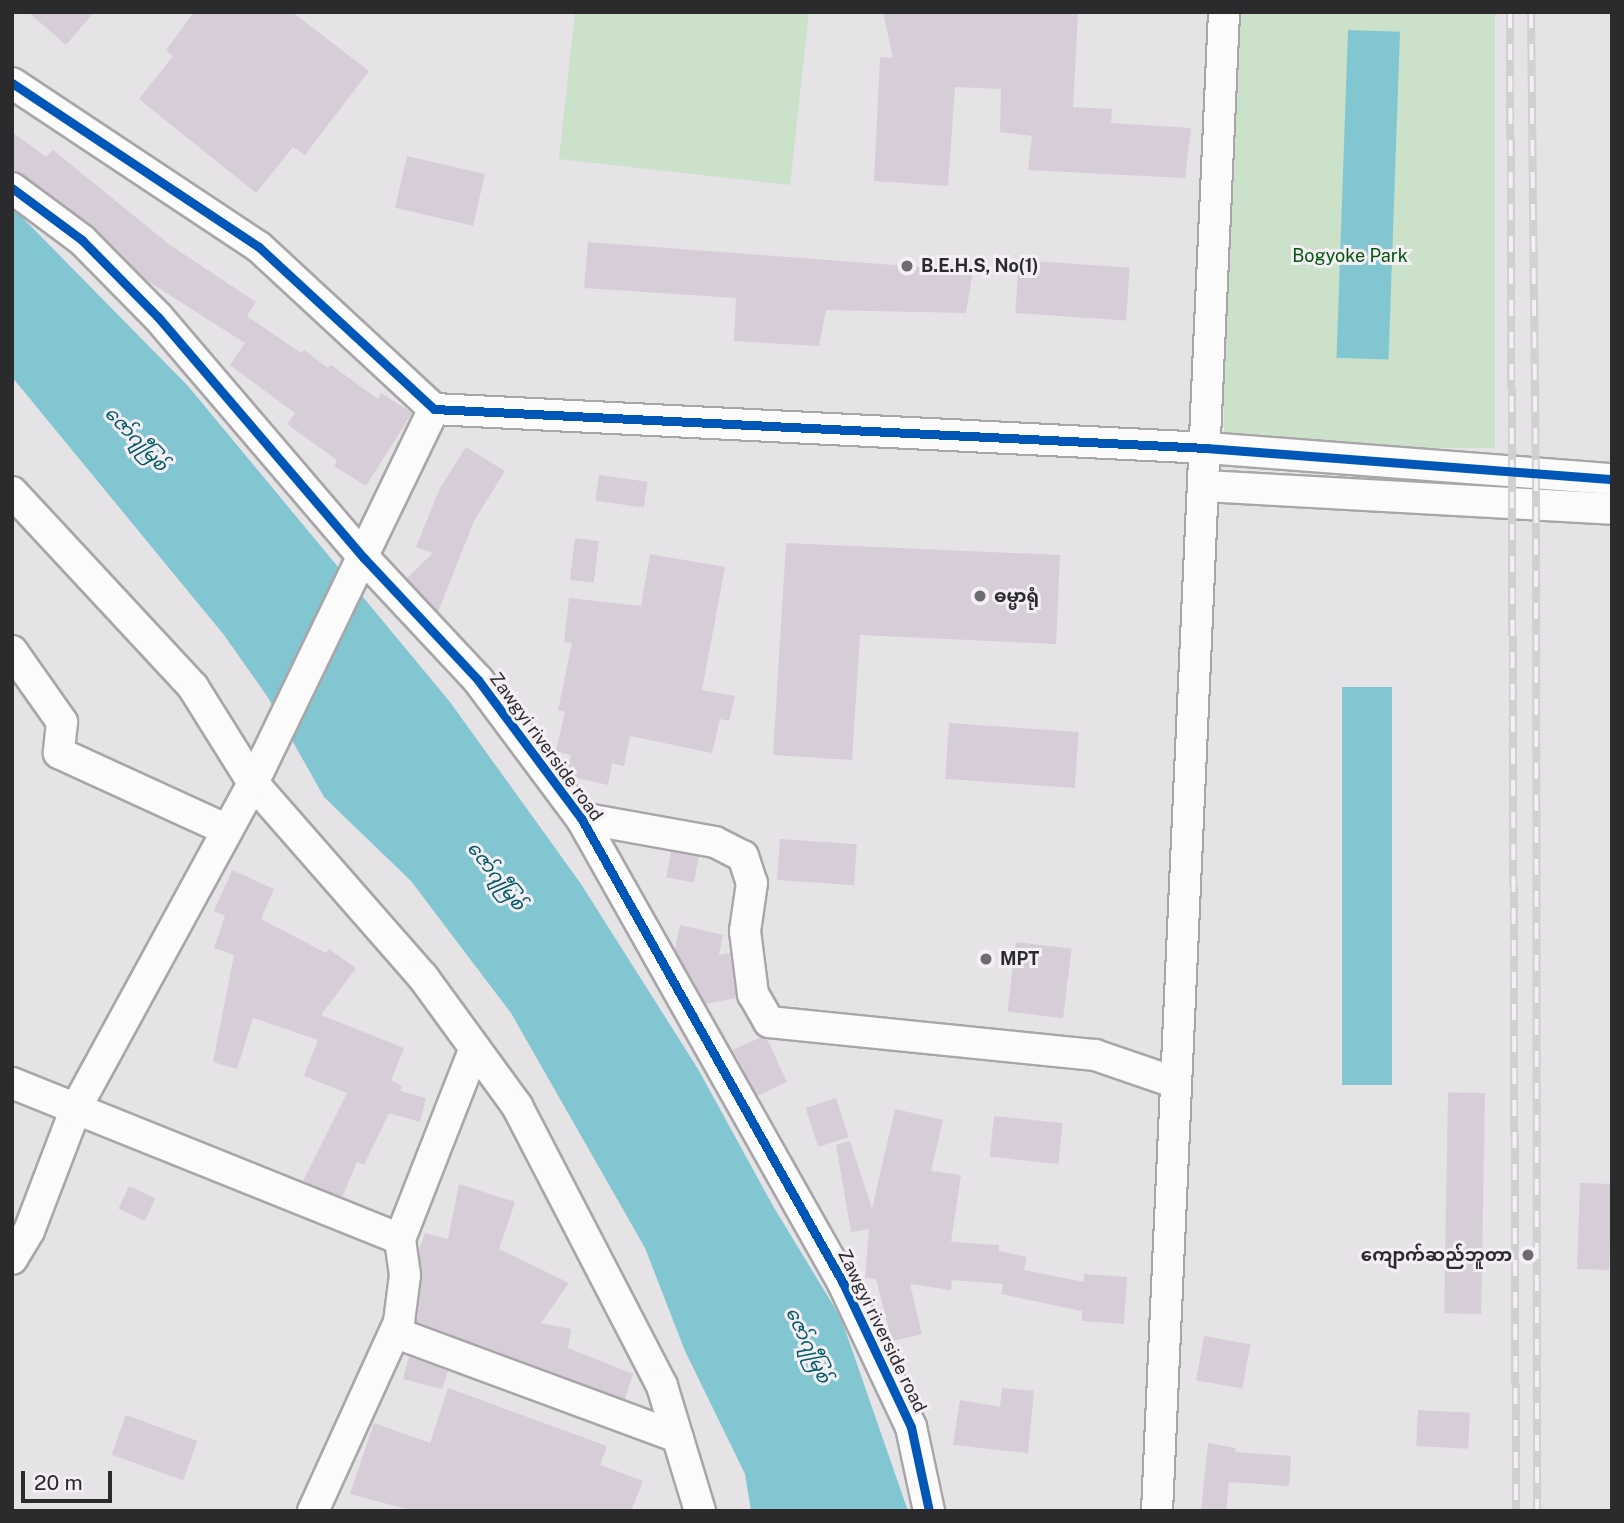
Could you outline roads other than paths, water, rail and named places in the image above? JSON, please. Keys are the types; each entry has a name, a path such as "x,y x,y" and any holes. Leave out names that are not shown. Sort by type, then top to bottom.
{"street":[{"path":"1157,1511 1174,1082 1207,449 1224,12"},
{"path":"12,83 259,247 434,409 1207,449 1612,479"},
{"name":"Zawgyi riverside road","path":"12,188 82,240 158,317 364,558 478,680 581,818 843,1283 911,1427 929,1511"},
{"path":"12,1259 29,1231 76,1108 253,783 434,409"},
{"path":"1205,486 1612,509"},
{"path":"12,492 193,687 253,783 423,977 517,1106 662,1386 700,1511"},
{"path":"12,651 62,722 59,754 227,830"},
{"path":"581,818 715,842 744,856 752,883 745,931 753,993 769,1023 1095,1055 1174,1082"},
{"path":"313,1511 396,1333 405,1275 400,1239 475,1048"},
{"path":"12,1083 400,1239"},
{"path":"396,1333 677,1437"}],"water":[{"path":"1348,30 1400,32 1389,360 1337,358"},
{"name":"ဇော်ဂျီမြစ်","path":"12,207 188,386 450,702 581,884 698,1069 773,1206 841,1318 908,1511 751,1511 745,1474 685,1351 645,1248 511,1013 411,881 324,797 267,696 224,635 12,377"},
{"path":"1342,687 1392,687 1392,1085 1342,1085"}],"railway":[{"path":"1510,12 1516,1511"},
{"path":"1531,12 1536,475 1537,1511"}],"place":[{"name":"B.E.H.S, No(1)","path":"907,266"},
{"name":"ဓမ္မာရုံ","path":"980,596"},
{"name":"MPT","path":"986,959"},
{"name":"ကျောက်ဆည်ဘူတာ","path":"1528,1255"}],"park label":[{"name":"Bogyoke Park","path":"1350,256"}]}
